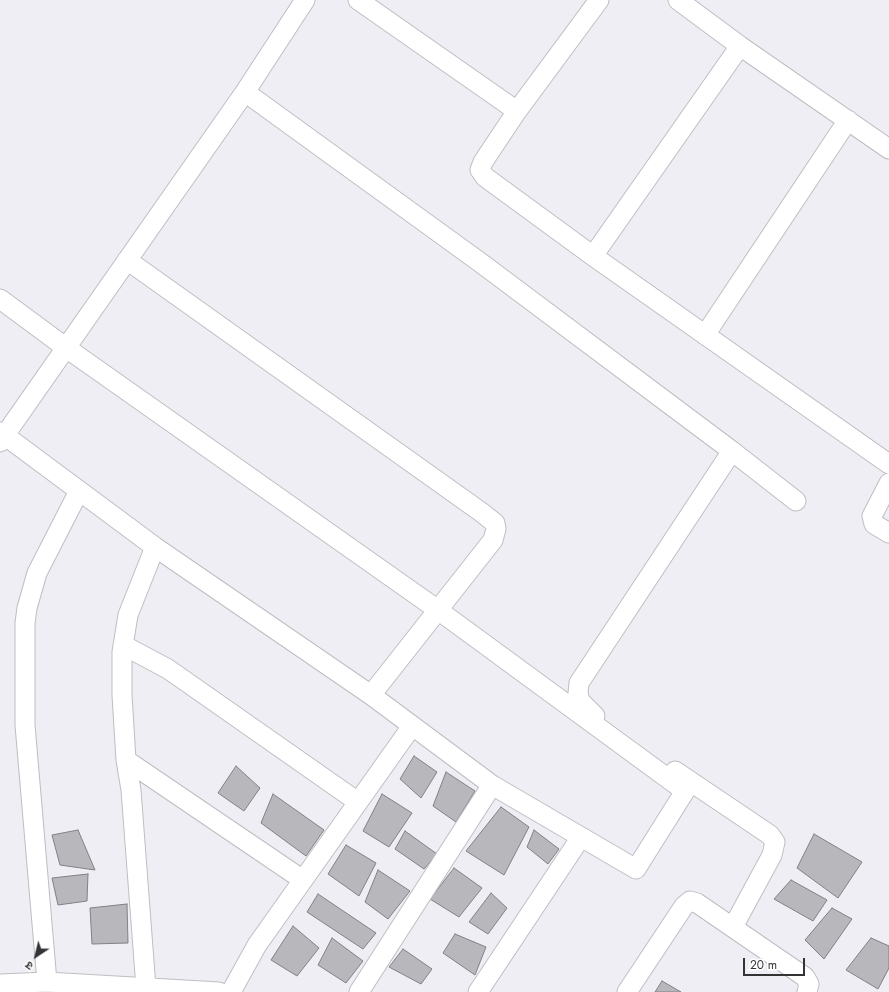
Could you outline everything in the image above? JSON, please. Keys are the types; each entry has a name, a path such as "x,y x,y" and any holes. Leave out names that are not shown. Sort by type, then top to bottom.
{"street":[{"path":"0,299 65,347 438,610 685,791 636,869 492,785 371,695 155,547 80,491 1,436 65,347 127,260 244,92 305,0"},
{"path":"358,0 517,111"},
{"path":"599,0 517,111 483,162 480,170 481,173 593,256 889,464"},
{"path":"678,0 740,46 889,149"},
{"path":"593,256 740,46"},
{"path":"244,92 481,263 732,451 796,501"},
{"path":"705,335 848,120"},
{"path":"127,260 481,512 495,524 496,529 493,540 371,695"},
{"path":"732,451 579,683 578,693 580,701 589,712 773,837 775,842 772,855 733,927"},
{"path":"889,483 872,516 874,524 889,533"},
{"path":"48,982 25,725 25,623 27,608 37,574 80,491"},
{"path":"146,988 131,790 126,760 122,695 123,645 128,615 155,547"},
{"path":"123,645 168,669 358,802"},
{"path":"231,992 257,945 412,726"},
{"path":"126,760 303,880"},
{"path":"359,992 492,785"},
{"path":"478,992 581,837"},
{"path":"627,992 687,903 690,901 697,903 805,977 809,984 807,992"},
{"path":"0,984 48,982 219,992"}],"building":[{"path":"414,756 437,772 421,798 400,779"},
{"path":"236,766 260,788 244,811 218,793"},
{"path":"446,772 475,791 456,822 433,806"},
{"path":"273,794 324,830 306,856 261,823"},
{"path":"382,794 412,813 389,847 363,831"},
{"path":"501,807 529,827 504,875 466,851"},
{"path":"78,830 95,870 60,865 52,835"},
{"path":"534,830 559,849 548,864 527,847"},
{"path":"405,831 437,854 424,869 395,849"},
{"path":"814,834 862,862 838,898 797,868"},
{"path":"346,845 376,863 359,896 328,874"},
{"path":"454,868 482,888 459,917 430,899"},
{"path":"378,870 410,891 388,919 365,902"},
{"path":"88,874 87,901 58,905 52,878"},
{"path":"791,880 827,900 813,921 774,899"},
{"path":"491,893 507,908 488,934 469,922"},
{"path":"318,894 376,933 363,949 307,912"},
{"path":"127,904 128,943 92,944 90,908"},
{"path":"832,908 852,919 824,959 805,940"},
{"path":"293,926 319,948 297,976 271,960"},
{"path":"455,934 486,947 475,975 443,953"},
{"path":"332,938 363,961 346,983 318,965"},
{"path":"871,938 889,946 889,968 878,989 846,970"},
{"path":"403,949 432,969 421,984 389,967"},
{"path":"662,981 681,992 655,992"}]}
